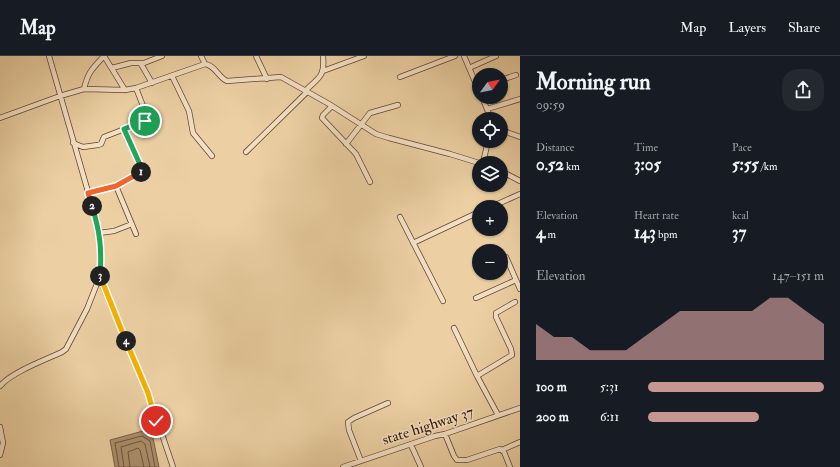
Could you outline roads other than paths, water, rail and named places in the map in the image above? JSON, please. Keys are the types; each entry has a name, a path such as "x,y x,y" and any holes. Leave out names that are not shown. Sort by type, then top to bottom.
{"street":[{"path":"0,386 4,381 15,374 66,349 87,309 100,276 101,258 99,233 49,56"},
{"path":"84,89 86,78 90,70 104,56 125,90"},
{"path":"112,68 130,63 141,64 162,56"},
{"path":"201,56 205,64 212,67 227,81 282,78 332,106 376,134 472,161"},
{"path":"256,56 267,79"},
{"path":"246,152 322,74 322,56"},
{"path":"323,71 364,56"},
{"path":"400,77 455,56"},
{"path":"464,56 472,75"},
{"path":"468,68 496,56"},
{"path":"141,64 152,83"},
{"path":"0,118 60,96 84,89 125,90 136,88 205,64"},
{"path":"508,78 516,75"},
{"path":"172,76 190,111 193,133 212,156"},
{"path":"73,143 83,147 98,145 104,137 142,123 147,119 136,88"},
{"path":"487,109 520,99"},
{"path":"485,104 488,112"},
{"path":"346,144 370,113 398,105"},
{"path":"332,106 322,118 358,156 370,182"},
{"path":"88,193 116,186 140,173 142,169 124,129"},
{"path":"508,133 520,137"},
{"path":"508,175 520,181"},
{"path":"116,186 136,234"},
{"path":"507,200 520,194"},
{"path":"413,242 472,215"},
{"path":"400,217 443,302"},
{"path":"99,233 109,233 132,224"},
{"path":"508,262 520,288"},
{"path":"100,276 148,393 173,467"},
{"path":"476,298 516,280"},
{"path":"477,376 512,355 511,349 496,317 496,313 515,302"},
{"path":"454,328 498,416"},
{"path":"361,461 349,430 348,422 388,403"},
{"name":"state highway 37","path":"343,467 520,408"},
{"path":"0,427 3,443 0,455"},
{"path":"445,434 457,460 467,460 495,450 502,450 520,442"},
{"path":"411,445 421,467"},
{"path":"502,450 510,467"}],"water":[{"path":"143,431 153,438 159,467 115,467 110,440"}]}
